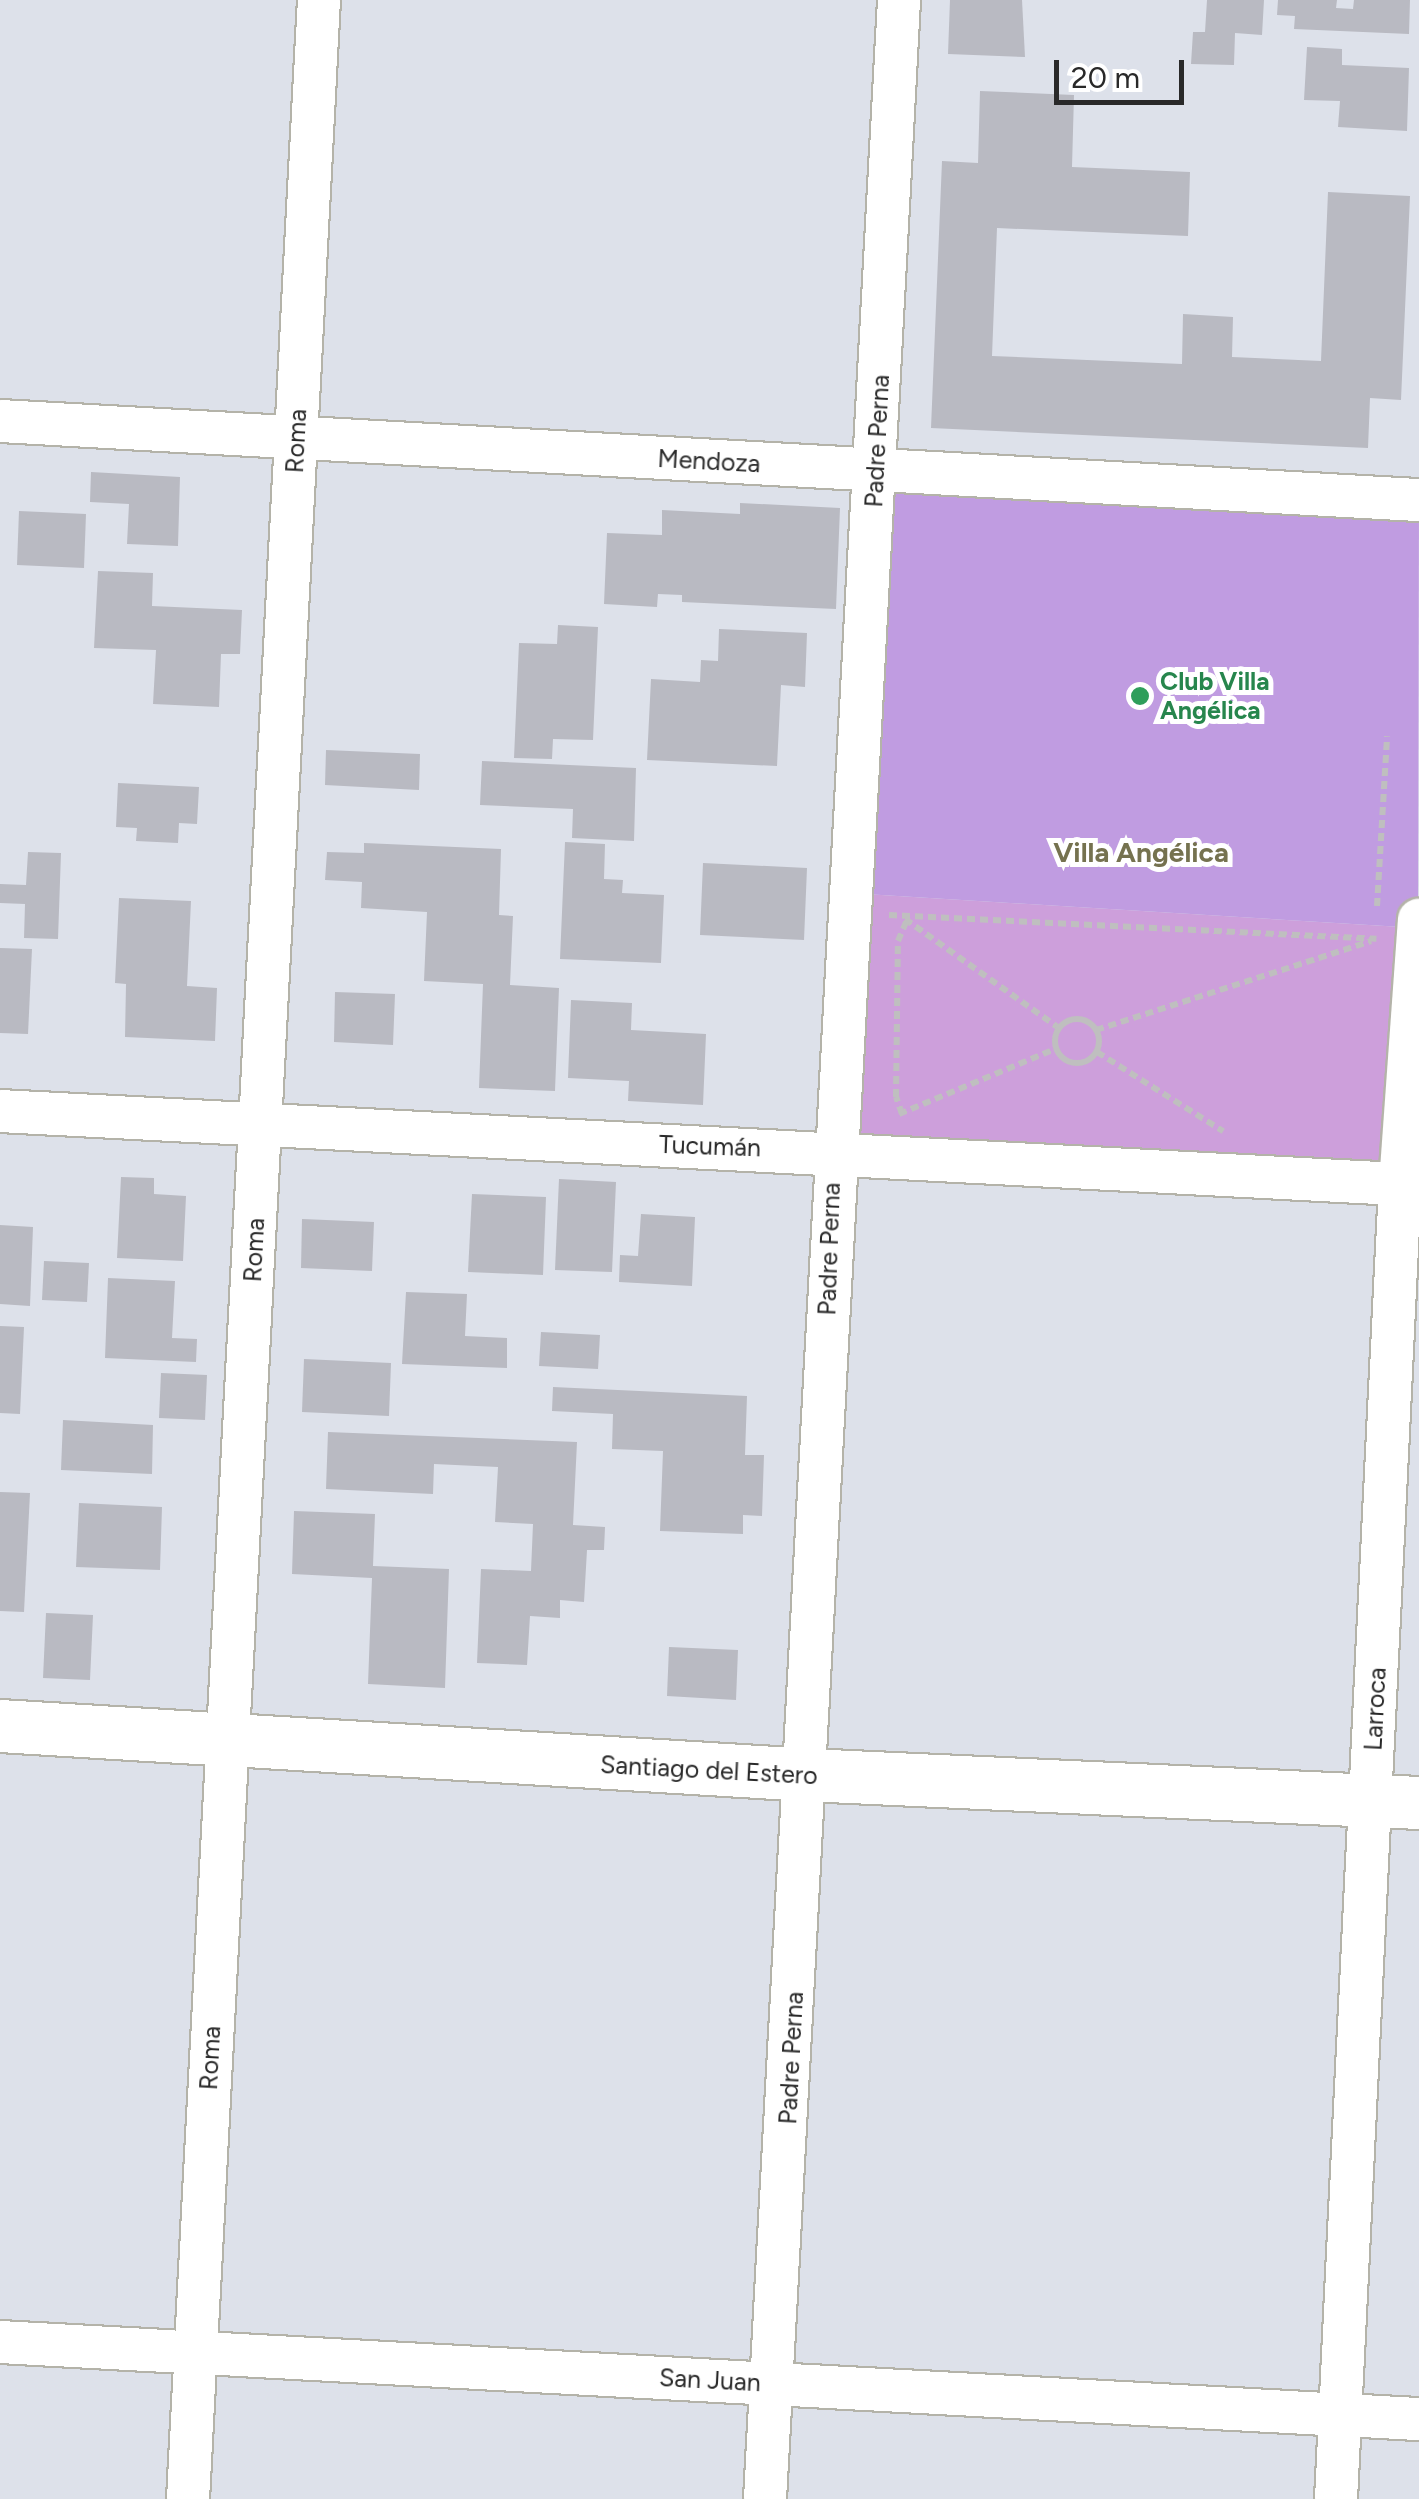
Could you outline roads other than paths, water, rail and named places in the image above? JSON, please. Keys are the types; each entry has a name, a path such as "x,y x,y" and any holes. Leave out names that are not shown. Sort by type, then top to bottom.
{"street":[{"name":"Roma","path":"188,2499 224,1742 261,1127 319,0"},
{"name":"Padre Perna","path":"765,2499 808,1776 834,1133 876,470 899,0"},
{"name":"Mendoza","path":"0,421 1419,500"},
{"name":"Larroca","path":"1336,2499 1340,2414 1395,1802 1418,932"},
{"name":"Tucumán","path":"0,1111 261,1127 834,1133 1409,1185"},
{"name":"Santiago del Estero","path":"0,1726 808,1776 1395,1802"},
{"name":"San Juan","path":"0,2342 1419,2418"}],"place":[{"name":"Club Villa Angélica","path":"1140,696"}],"district":[{"name":"Villa Angélica","path":"1141,852"}]}
